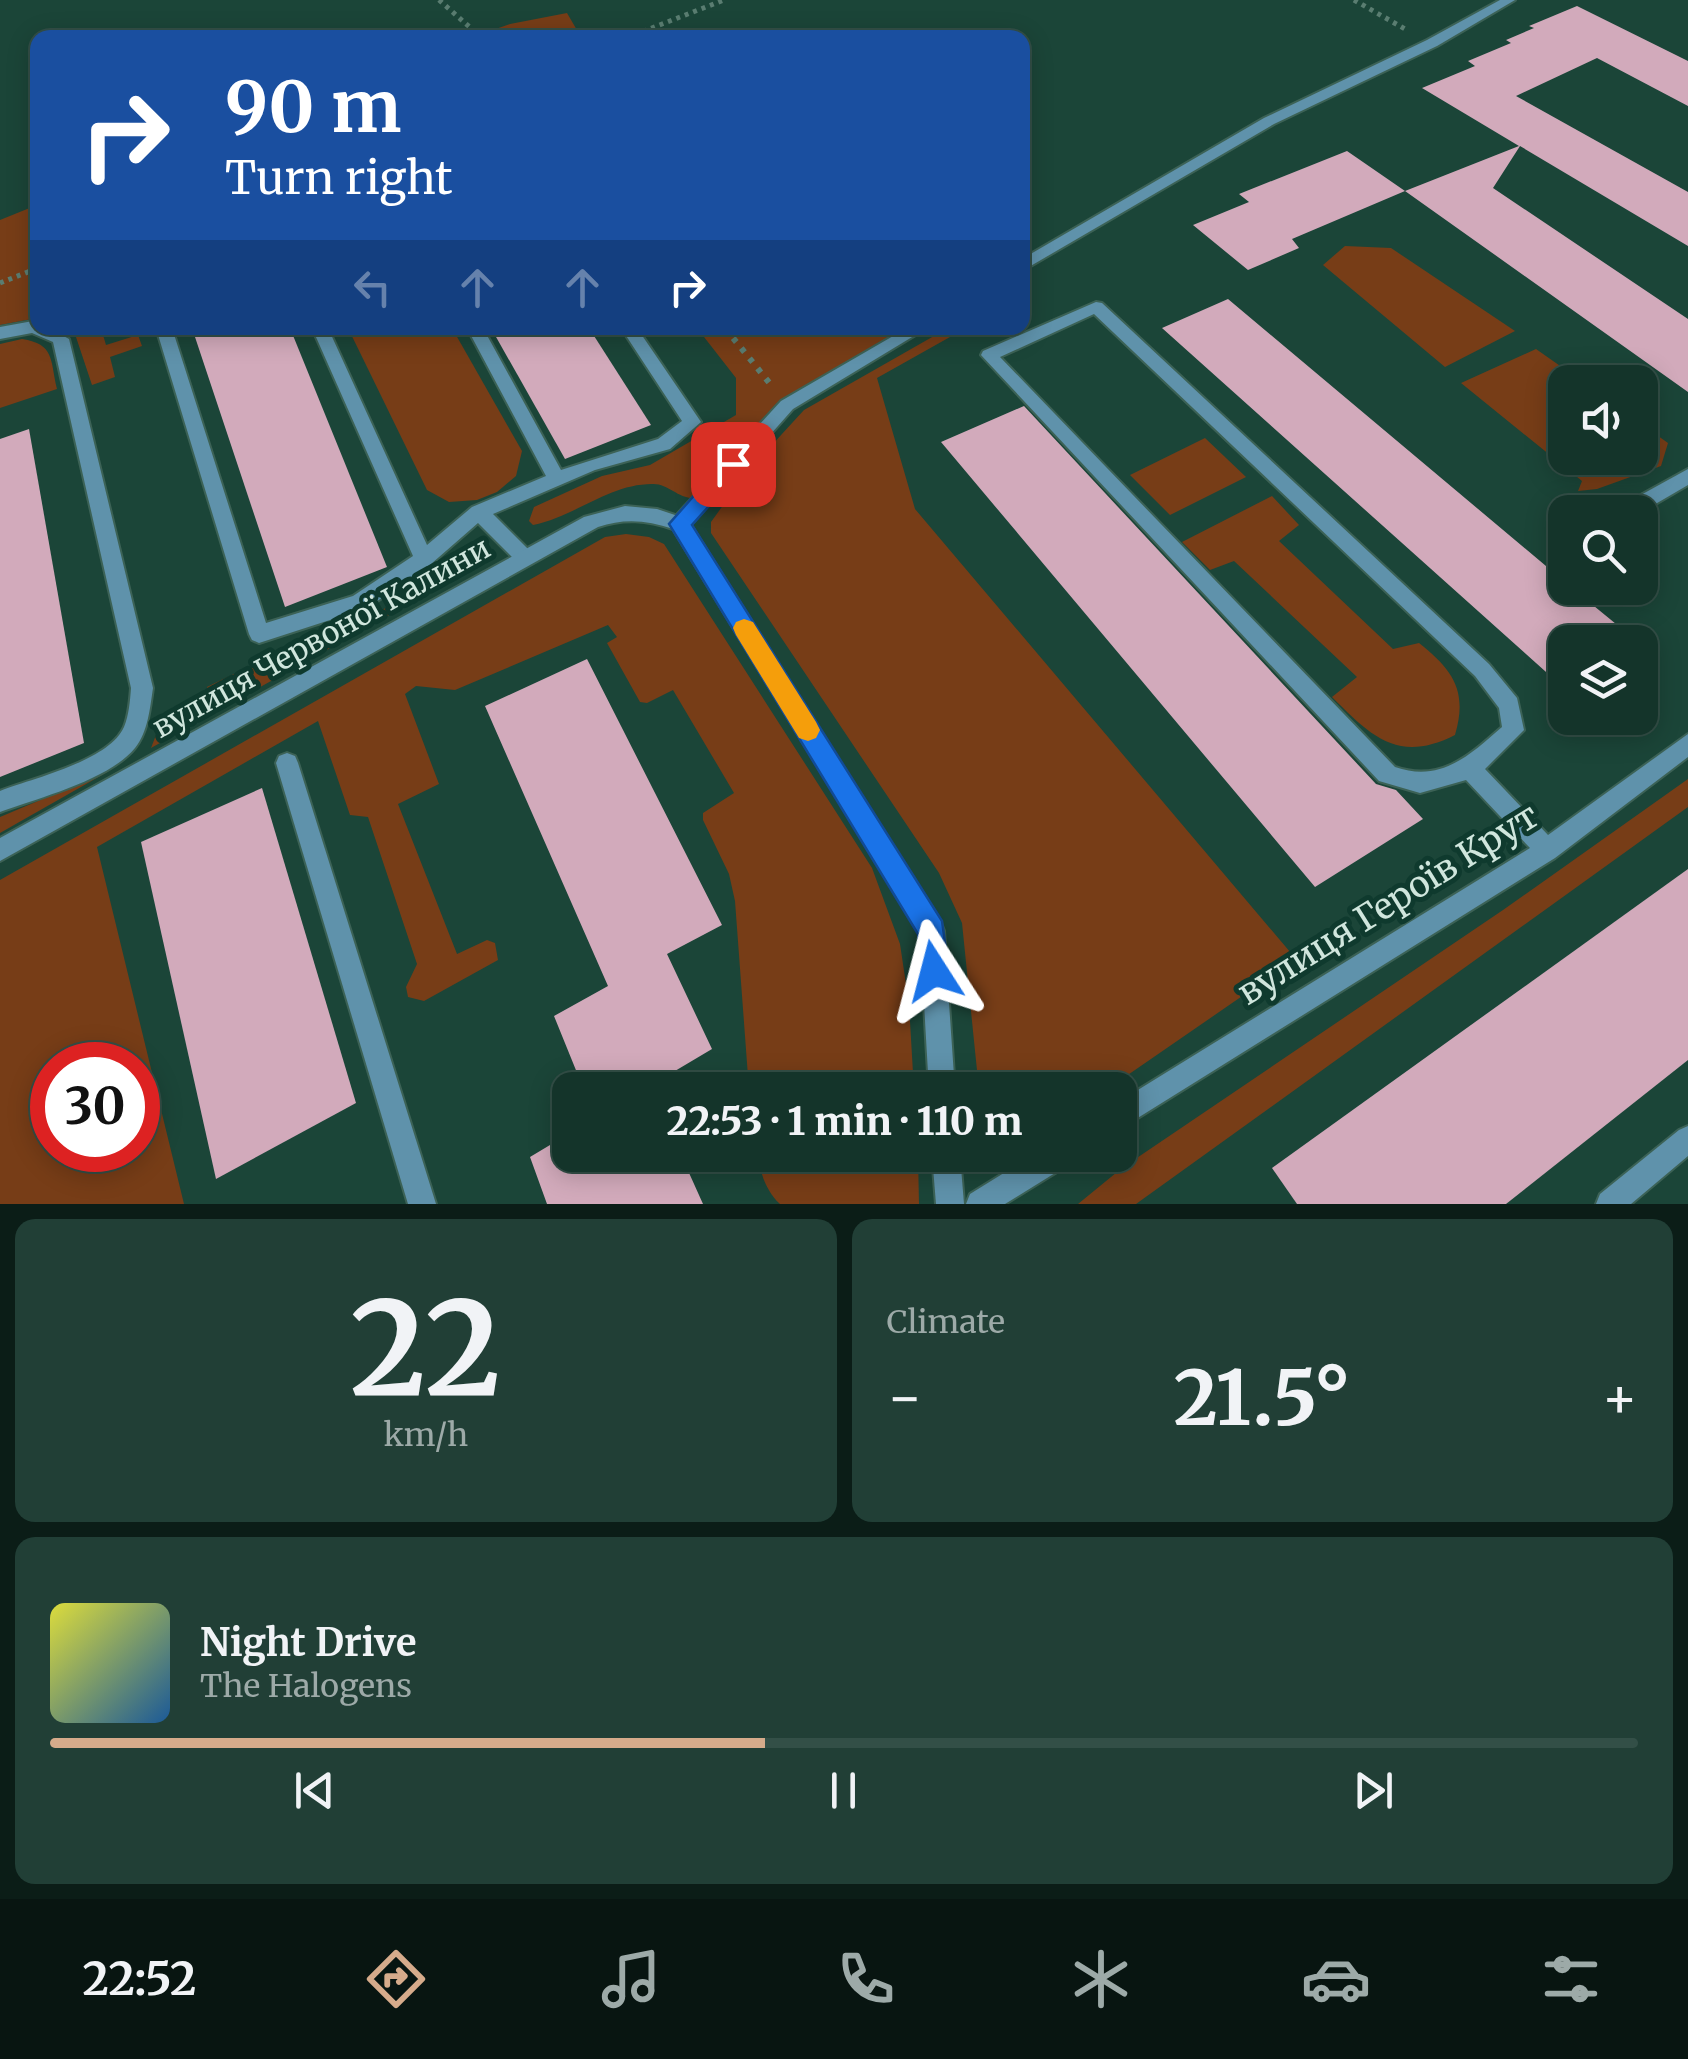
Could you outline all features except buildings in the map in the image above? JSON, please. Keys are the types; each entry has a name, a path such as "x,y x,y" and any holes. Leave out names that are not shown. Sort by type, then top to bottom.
{"street":[{"path":"1030,261 1268,121 1432,43 1509,0"},
{"path":"1096,307 1482,670 1509,705 1514,730 1470,768 1428,785 1408,784 1387,774 989,356 1096,307"},
{"path":"0,333 30,328"},
{"path":"0,802 111,756 129,740 140,711 142,688 61,340 49,335"},
{"path":"166,335 259,634 360,602 424,559 479,512 590,465 664,444 692,422 634,335"},
{"path":"323,335 424,559"},
{"path":"479,335 557,480"},
{"path":"906,335 787,405 680,524 932,931 941,1072"},
{"path":"1655,495 1688,476"},
{"name":"вулиця Червоної Калини","path":"0,850 591,522 620,511 648,512 680,524"},
{"path":"479,512 524,558"},
{"name":"вулиця Героїв Крут","path":"1137,1105 1547,850 1688,744"},
{"path":"287,763 422,1204"},
{"path":"1470,768 1547,850"},
{"path":"1610,1204 1688,1138"},
{"path":"947,1172 950,1204"},
{"path":"980,1204 1031,1172"}],"path":[{"path":"439,0 473,30"},
{"path":"647,30 724,0"},
{"path":"1354,0 1432,43"},
{"path":"0,283 30,271"},
{"path":"731,335 787,405"}],"shaded area":[{"path":"567,13 577,30 493,30"},
{"path":"30,208 30,319 0,325 0,220"},
{"path":"1345,246 1391,248 1515,331 1445,367 1323,265"},
{"path":"75,335 103,335 106,345 138,335 142,346 110,357 115,377 92,385"},
{"path":"351,335 456,335 522,451 516,476 497,492 477,500 449,502 427,490"},
{"path":"702,335 893,335 777,406 746,435 695,498 658,484 636,485 548,521 533,525 529,521 534,507 602,476 650,465 736,415 736,378"},
{"path":"936,335 954,335 877,378 915,509 1296,959 1132,1072 977,1072 962,923 939,873 711,533 711,522 747,472 804,410"},
{"path":"22,339 46,349 57,389 0,408 0,344"},
{"path":"1536,349 1559,365 1548,365 1548,453 1461,383"},
{"path":"1658,436 1668,443 1658,467"},
{"path":"1205,438 1246,477 1170,515 1130,475"},
{"path":"1575,475 1636,475 1597,489 1578,491 1582,481"},
{"path":"1272,496 1299,525 1279,541 1393,649 1419,643 1449,672 1460,706 1455,735 1417,747 1387,742 1373,734 1332,697 1357,677 1234,561 1210,570 1182,542"},
{"path":"605,537 649,537 664,544 872,868 900,944 913,1072 748,1072 735,901 729,874 703,820 703,813 734,793 673,690 647,703 640,702 607,643 617,637 608,625 455,690 416,686 405,694 439,784 398,804 457,954 487,940 495,943 498,960 424,1001 408,997 406,987 417,964 368,817 350,815 318,721 97,847 145,1042 30,1042 30,1172 160,1172 160,1106 184,1204 0,1204 0,880"},
{"path":"487,547 468,571 151,748 161,722 210,696 207,687 371,615 423,586 461,557"},
{"path":"109,771 0,833 0,817"},
{"path":"1688,779 1688,807 1136,1204 1078,1204 1117,1172 1137,1172 1137,1158 1503,910"},
{"path":"762,1172 918,1172 919,1204 780,1204"}],"slow traffic":[{"path":"744,628 808,730"}],"route":[{"path":"733,464 680,524 932,931 934,971"}]}
